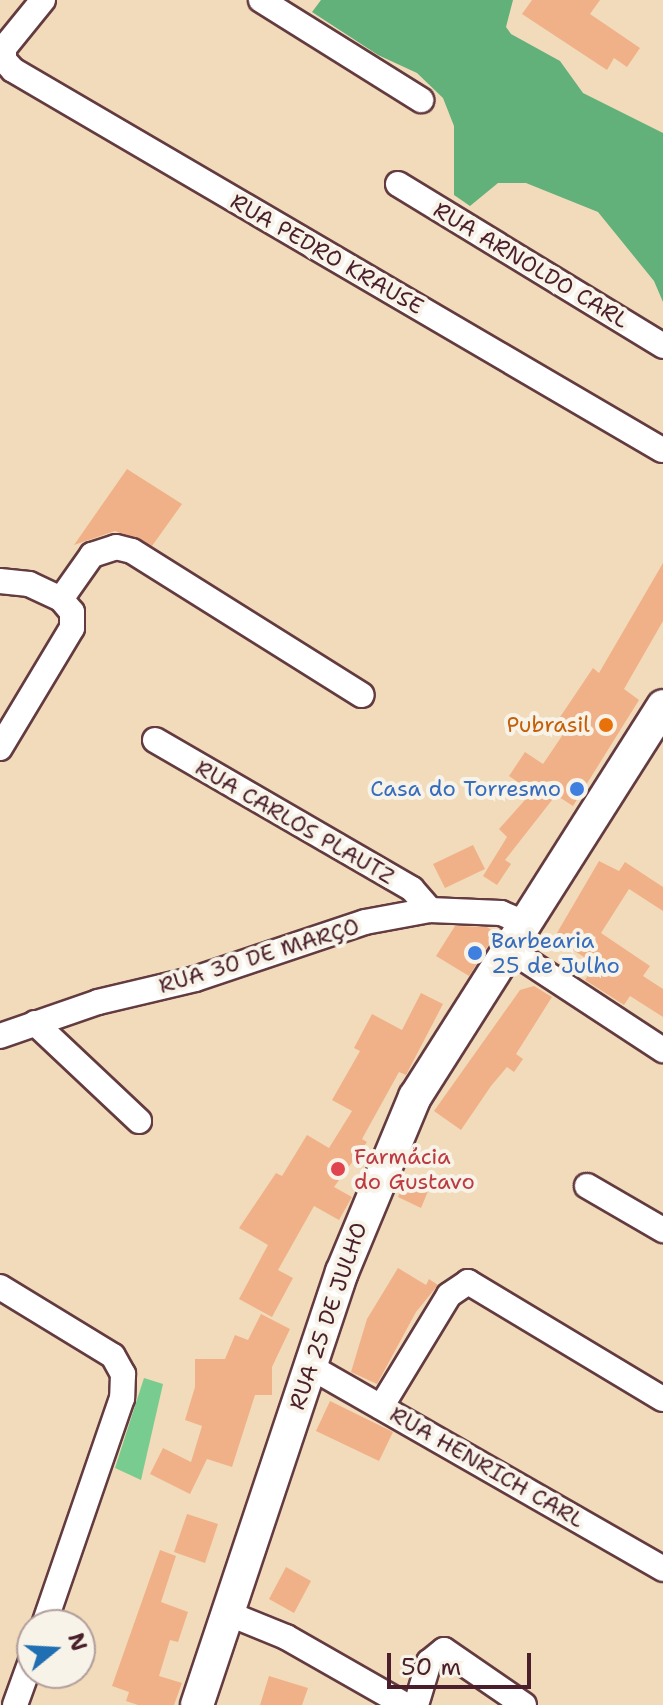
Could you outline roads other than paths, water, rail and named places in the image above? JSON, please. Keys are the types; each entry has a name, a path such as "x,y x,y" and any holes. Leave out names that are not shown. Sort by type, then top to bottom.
{"main road":[{"name":"RUA 25 DE JULHO","path":"197,1705 309,1366 371,1195 415,1097 514,934 663,706"}],"street":[{"name":"RUA PEDRO KRAUSE","path":"43,0 4,48 4,60 13,70 662,450"},
{"path":"261,0 421,100"},
{"name":"RUA ARNOLDO CARL","path":"398,184 663,346"},
{"path":"61,599 92,555 116,547 132,551 362,695"},
{"path":"0,581 29,584 61,599 72,612 72,628 0,748"},
{"name":"RUA CARLOS PLAUTZ","path":"155,740 412,889 430,910"},
{"name":"RUA 30 DE MARÇO","path":"0,1036 35,1023 195,979 365,922 430,910 501,913 514,934 663,1050"},
{"path":"35,1023 139,1121"},
{"path":"587,1186 663,1230"},
{"path":"381,1407 449,1295 468,1282 663,1399"},
{"path":"0,1287 113,1356 123,1374 122,1398 49,1609"},
{"name":"RUA HENRICH CARL","path":"309,1366 659,1558"},
{"path":"227,1613 286,1637 405,1705"},
{"path":"416,1705 429,1662 444,1650 524,1705"}],"place":[{"name":"Pubrasil","path":"606,725"},
{"name":"Casa do Torresmo","path":"577,789"},
{"name":"Barbearia 25 de Julho","path":"475,953"},
{"name":"Farmácia do Gustavo","path":"338,1169"}]}
